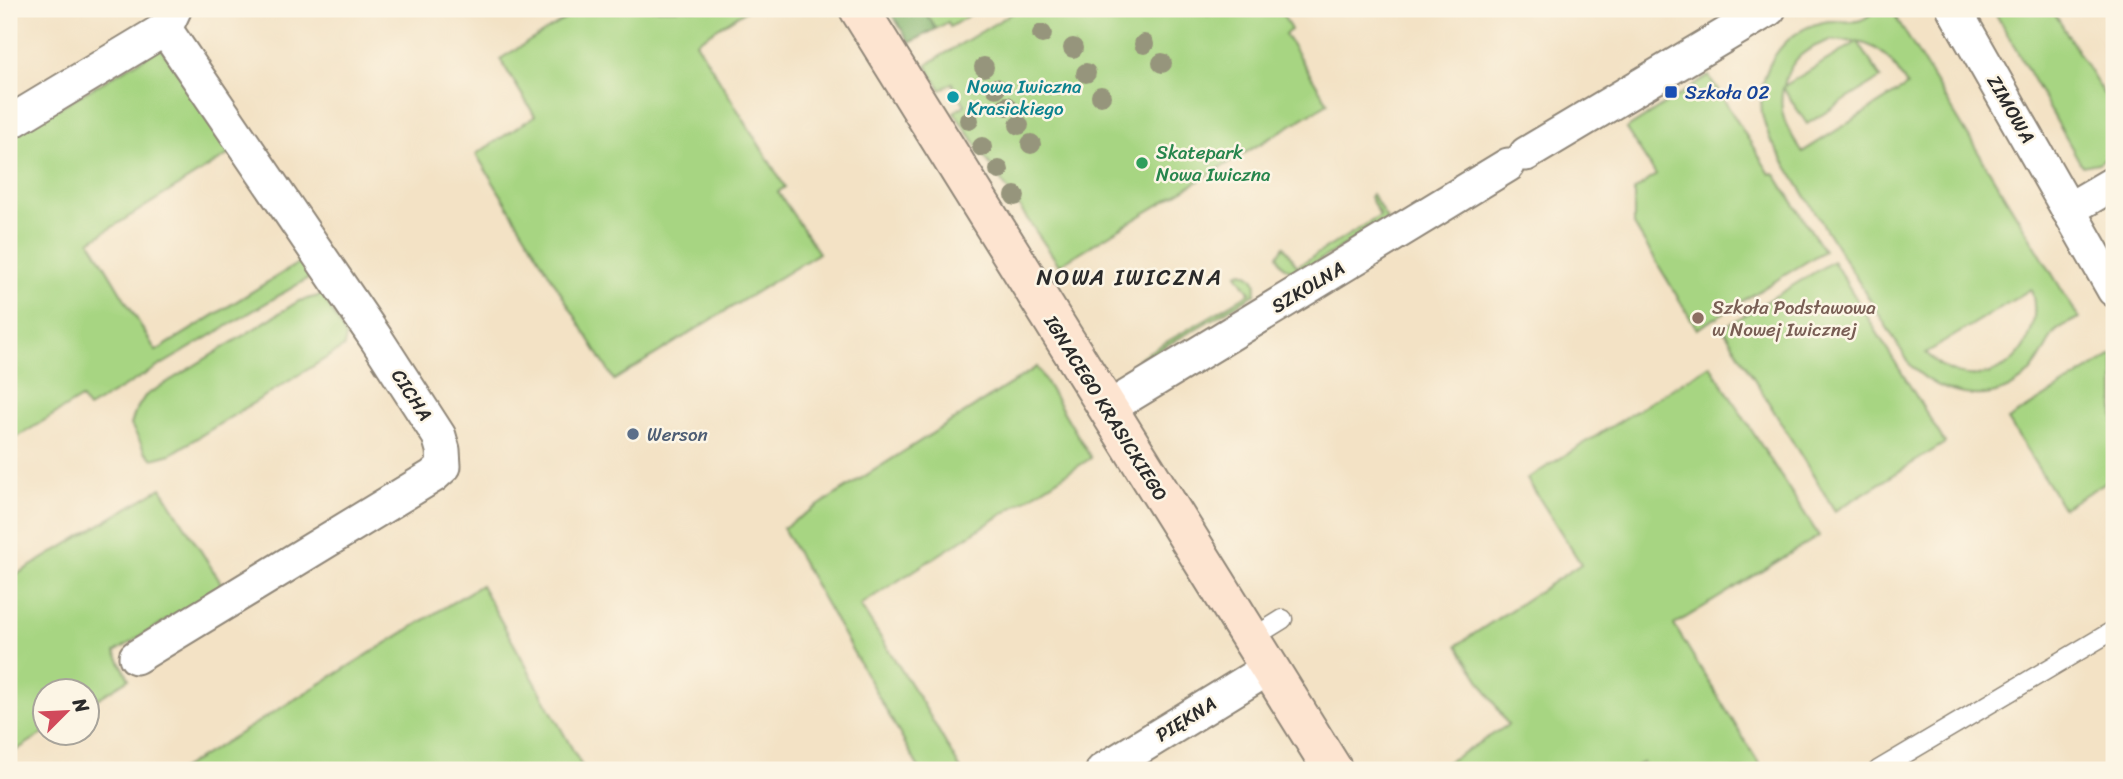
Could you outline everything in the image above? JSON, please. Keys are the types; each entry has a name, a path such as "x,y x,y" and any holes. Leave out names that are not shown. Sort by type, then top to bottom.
{"street":[{"name":"IGNACEGO KRASICKIEGO","path":"859,9 1333,770"},
{"name":"SZKOLNA","path":"1107,409 1769,9"},
{"name":"ZIMOWA","path":"1954,9 2114,290"},
{"name":"CICHA","path":"9,123 170,19 439,436 443,450 444,466 433,476 136,657"},
{"path":"2068,210 2114,183"},
{"name":"PIĘKNA","path":"1103,770 1260,654"}],"lane":[{"path":"1260,654 1283,620"},
{"path":"1878,770 2114,630"}],"green space":[{"path":"582,9 748,9 696,42 785,187 778,192 819,253 614,380 476,154 535,116 500,59"},
{"path":"889,9 923,9 936,29 910,43"},
{"path":"923,9 979,9 950,27 948,22 936,29"},
{"path":"1019,9 1200,9 1208,15 1219,9 1280,9 1291,30 1285,34 1328,103 1059,265 954,112 965,105 952,83 941,90 926,65"},
{"path":"1880,9 1891,9 2079,318 2054,333 2025,377 1997,393 1982,395 1951,391 1937,385 1911,366 1770,139 1764,122 1761,97 1764,82 1768,68 1784,44 1808,27 1828,21 1857,21","holes":["1831,40 1857,42 1784,86 1790,69 1800,56","1858,42 1882,53 1893,64 1907,86 1802,152 1788,129 1783,114 1783,88 1807,124 1881,78","2031,289 2034,309 2032,328 2025,345 2014,359 1999,369 1982,375 1963,374 1941,366 1926,353"]},
{"path":"1993,9 2052,9 2114,111 2114,153 2098,163 2082,166"},
{"path":"161,48 234,151 90,241 156,351 305,259 312,276 88,408 81,398 9,442 9,137"},
{"path":"1709,76 1770,174 1774,173 1824,251 1697,329 1634,225 1634,191 1656,175 1626,129"},
{"path":"1372,194 1387,219 1303,270 1290,270 1281,263 1278,255 1284,246 1297,266 1380,216 1370,197"},
{"path":"1833,261 1945,443 1835,511 1723,328"},
{"path":"1242,272 1254,280 1255,294 1145,358 1139,358 1250,293 1237,274"},
{"path":"323,295 346,336 344,347 171,454 153,459 145,451 131,425 145,396 299,301"},
{"path":"2114,354 2114,477 2063,508 2008,420"},
{"path":"1710,365 1819,536 1674,625 1763,770 1648,770 1643,762 1629,770 1435,770 1508,725 1457,645 1581,564 1527,479"},
{"path":"1037,367 1091,458 860,605 961,770 920,770 783,528"},
{"path":"161,488 223,586 115,652 129,679 102,696 102,678 32,678 32,740 9,755 9,579"},
{"path":"481,585 584,770 180,770"}],"place":[{"name":"Szkoła 02","path":"1671,92"},
{"name":"Nowa Iwiczna Krasickiego","path":"953,97"},
{"name":"Skatepark Nowa Iwiczna","path":"1142,163"},
{"name":"Szkoła Podstawowa w Nowej Iwicznej","path":"1698,318"},
{"name":"Werson","path":"633,434"}],"district":[{"name":"NOWA IWICZNA","path":"1130,277"}]}
